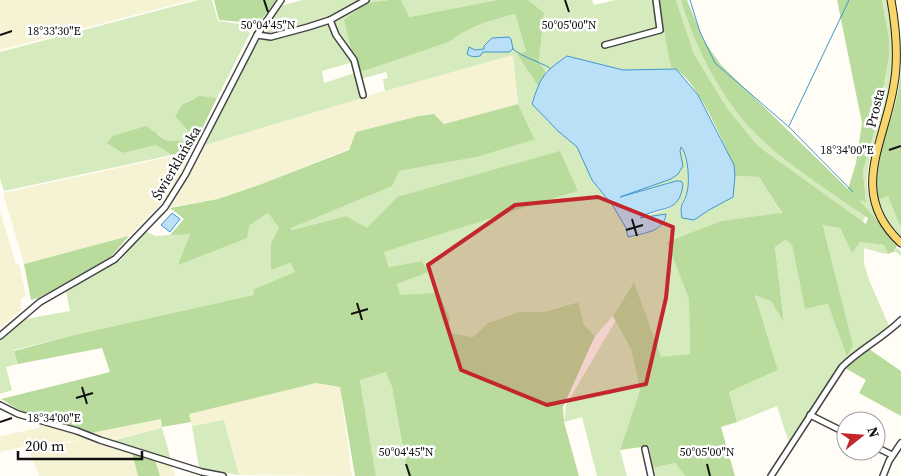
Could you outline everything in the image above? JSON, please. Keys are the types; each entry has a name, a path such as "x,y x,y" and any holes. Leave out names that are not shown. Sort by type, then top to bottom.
{"main road":[{"name":"Prosta","path":"891,0 896,41 896,67 890,103 873,164 871,184 875,204 881,218 887,228 901,242"}],"street":[{"name":"Świerklańska","path":"0,336 40,302 115,259 162,210 185,175 257,35 281,0"},
{"path":"257,35 271,37 330,20 366,0"},
{"path":"605,46 660,30 656,0"},
{"path":"330,20 335,34 354,60 363,95"},
{"path":"771,476 832,380 845,364 886,334 901,320"},
{"path":"0,405 18,414 77,431 202,472 223,476"},
{"path":"810,415 836,428"},
{"path":"883,476 892,455 901,443"},
{"path":"645,449 652,476"},
{"path":"886,452 892,455"}],"highlighted area":[{"path":"598,197 673,227 666,298 646,384 547,405 461,370 428,265 515,205"}],"shaded area":[{"path":"0,0 192,0 0,50"},
{"path":"513,55 518,104 444,124 434,114 357,132 349,149 259,185 218,199 171,207 205,145 384,91"},
{"path":"191,152 171,194 129,236 24,264 3,193"},
{"path":"0,211 16,264 19,264 26,295 21,299 21,310 0,328"},
{"path":"316,383 340,387 352,476 239,475 224,420 192,426 188,414"},
{"path":"161,419 162,428 110,440 91,433"},
{"path":"41,425 82,435 91,441 132,453 138,476 39,476 28,448 82,441 41,443 0,452 0,436 39,428"},
{"path":"155,460 172,465 175,476 160,476"}],"green space":[{"path":"198,0 212,0 218,21 248,25 250,33 217,98 203,97 188,101 175,116 188,131 199,135 195,141 167,141 159,134 123,153 156,145 172,155 4,191 0,178 0,52"},
{"path":"214,0 276,0 263,18 251,23 219,20"},
{"path":"302,0 389,0 366,3 353,62 322,71 324,83 449,42 472,28 515,14 526,51 517,54 538,86 532,104 558,131 577,147 592,180 613,206 626,228 666,214 639,219 669,208 677,201 683,187 676,181 619,197 671,179 683,166 681,146 687,162 688,188 680,207 694,220 733,197 735,176 759,177 782,214 721,221 668,242 689,299 690,354 661,358 634,282 613,316 595,336 584,325 577,302 542,312 519,312 488,323 473,337 450,333 448,327 400,296 397,284 429,272 422,261 389,267 384,252 578,191 397,197 367,229 346,216 292,230 291,228 399,171 477,157 535,138 518,104 513,55 385,91 383,79 388,78 386,72 358,80 362,98 205,145 245,64 280,6"},
{"path":"401,0 497,0 408,17"},
{"path":"401,0 409,17 497,0 528,0 544,13 539,62 546,72 538,86 517,54 526,51 515,14 471,28 449,42 357,73 344,20 366,3"},
{"path":"528,0 592,0 594,5 616,0 656,0 655,14 660,10 664,33 676,69 623,70 567,56 546,72 539,62 544,14"},
{"path":"658,0 676,0 694,54 727,108 758,146 866,224 868,218 775,152 736,112 703,57 694,38 681,0 687,0 704,41 721,65 848,189 856,163 862,123 837,0 882,0 889,38 889,57 876,126 863,171 866,202 859,200 898,244 894,251 888,254 884,245 860,242 852,253 840,228 823,225 853,345 847,356 828,304 805,309 792,245 786,239 775,247 784,322 771,301 755,295 778,370 729,392 737,422 721,427 735,476 685,476 675,463 653,468 649,446 620,450 640,390 631,349 613,316 634,282 661,357 690,354 689,299 667,242 721,221 782,213 759,177 735,176 734,165 699,95 680,73 671,67"},
{"path":"676,0 681,0 694,38 703,57 736,112 763,141 787,161 866,216 862,222 758,146 727,108 694,54"},
{"path":"882,0 887,0 889,11 892,66 887,101 868,166 868,193 877,222 859,200 866,201 863,171 876,126 889,57 889,38"},
{"path":"901,68 901,227 888,196 878,200 877,183 881,150 896,101"},
{"path":"199,96 217,98 199,135 188,131 175,116 182,105"},
{"path":"518,104 535,139 477,157 399,171 392,186 291,228 292,230 346,216 367,228 397,197 560,151 578,191 384,252 389,267 422,261 429,272 397,284 400,295 439,293 450,319 448,327 450,333 473,337 488,323 519,312 543,312 578,302 584,325 595,336 563,407 564,422 579,476 408,476 392,387 386,372 360,380 376,476 355,476 340,387 316,383 189,414 191,422 162,427 161,419 91,433 24,413 1,399 110,372 102,348 18,364 14,351 74,335 253,295 254,289 295,272 290,263 271,270 271,243 279,228 268,213 249,226 247,238 178,265 190,234 170,235 184,219 170,208 218,199 349,150 356,132 434,114 444,124"},
{"path":"146,126 167,141 195,141 189,151 172,155 156,145 123,153 107,143 113,136"},
{"path":"888,196 901,227 901,237 889,224 878,200"},
{"path":"268,213 279,228 271,243 271,270 290,263 295,272 254,289 253,295 14,350 18,364 6,367 12,390 0,394 0,340 25,319 70,311 65,287 120,261 145,231 156,236 190,233 179,265 249,226"},
{"path":"823,224 840,228 852,252 860,242 884,245 894,251 897,248 901,251 901,256 896,252 885,254 864,248 864,263 869,280 890,328 838,367 789,443 777,406 737,422 729,392 778,370 755,294 771,301 784,320 775,247 786,238 792,245 805,309 828,304 853,345"},
{"path":"129,236 109,259 31,300 24,264"},
{"path":"616,320 631,349 640,390 620,450 627,476 597,476 582,417 564,422 566,405"},
{"path":"869,349 901,371 901,416 859,393 866,380 845,368"},
{"path":"387,372 392,387 408,476 376,476 360,379"},
{"path":"224,420 239,475 199,468 192,426"},
{"path":"162,428 171,460 110,441"},
{"path":"132,453 154,457 160,476 138,476"},
{"path":"675,463 685,476 655,476 653,468"}],"water":[{"path":"509,37 513,49 509,52 483,52 480,56 476,57 467,54 469,47 475,50 484,49 484,46 492,38"},
{"path":"567,56 623,70 676,69 698,95 734,165 733,197 694,220 682,218 681,206 687,192 688,175 687,162 681,147 683,166 678,174 671,179 620,197 676,181 681,181 683,184 678,201 673,205 640,218 666,214 661,225 647,233 628,237 626,228 613,206 592,180 577,147 558,131 532,104 544,76"},
{"path":"172,213 180,219 170,232 161,225"}],"waterway":[{"path":"690,0 700,32 715,63 789,127 853,192"},
{"path":"789,126 849,0"},
{"path":"513,49 550,68"}]}
